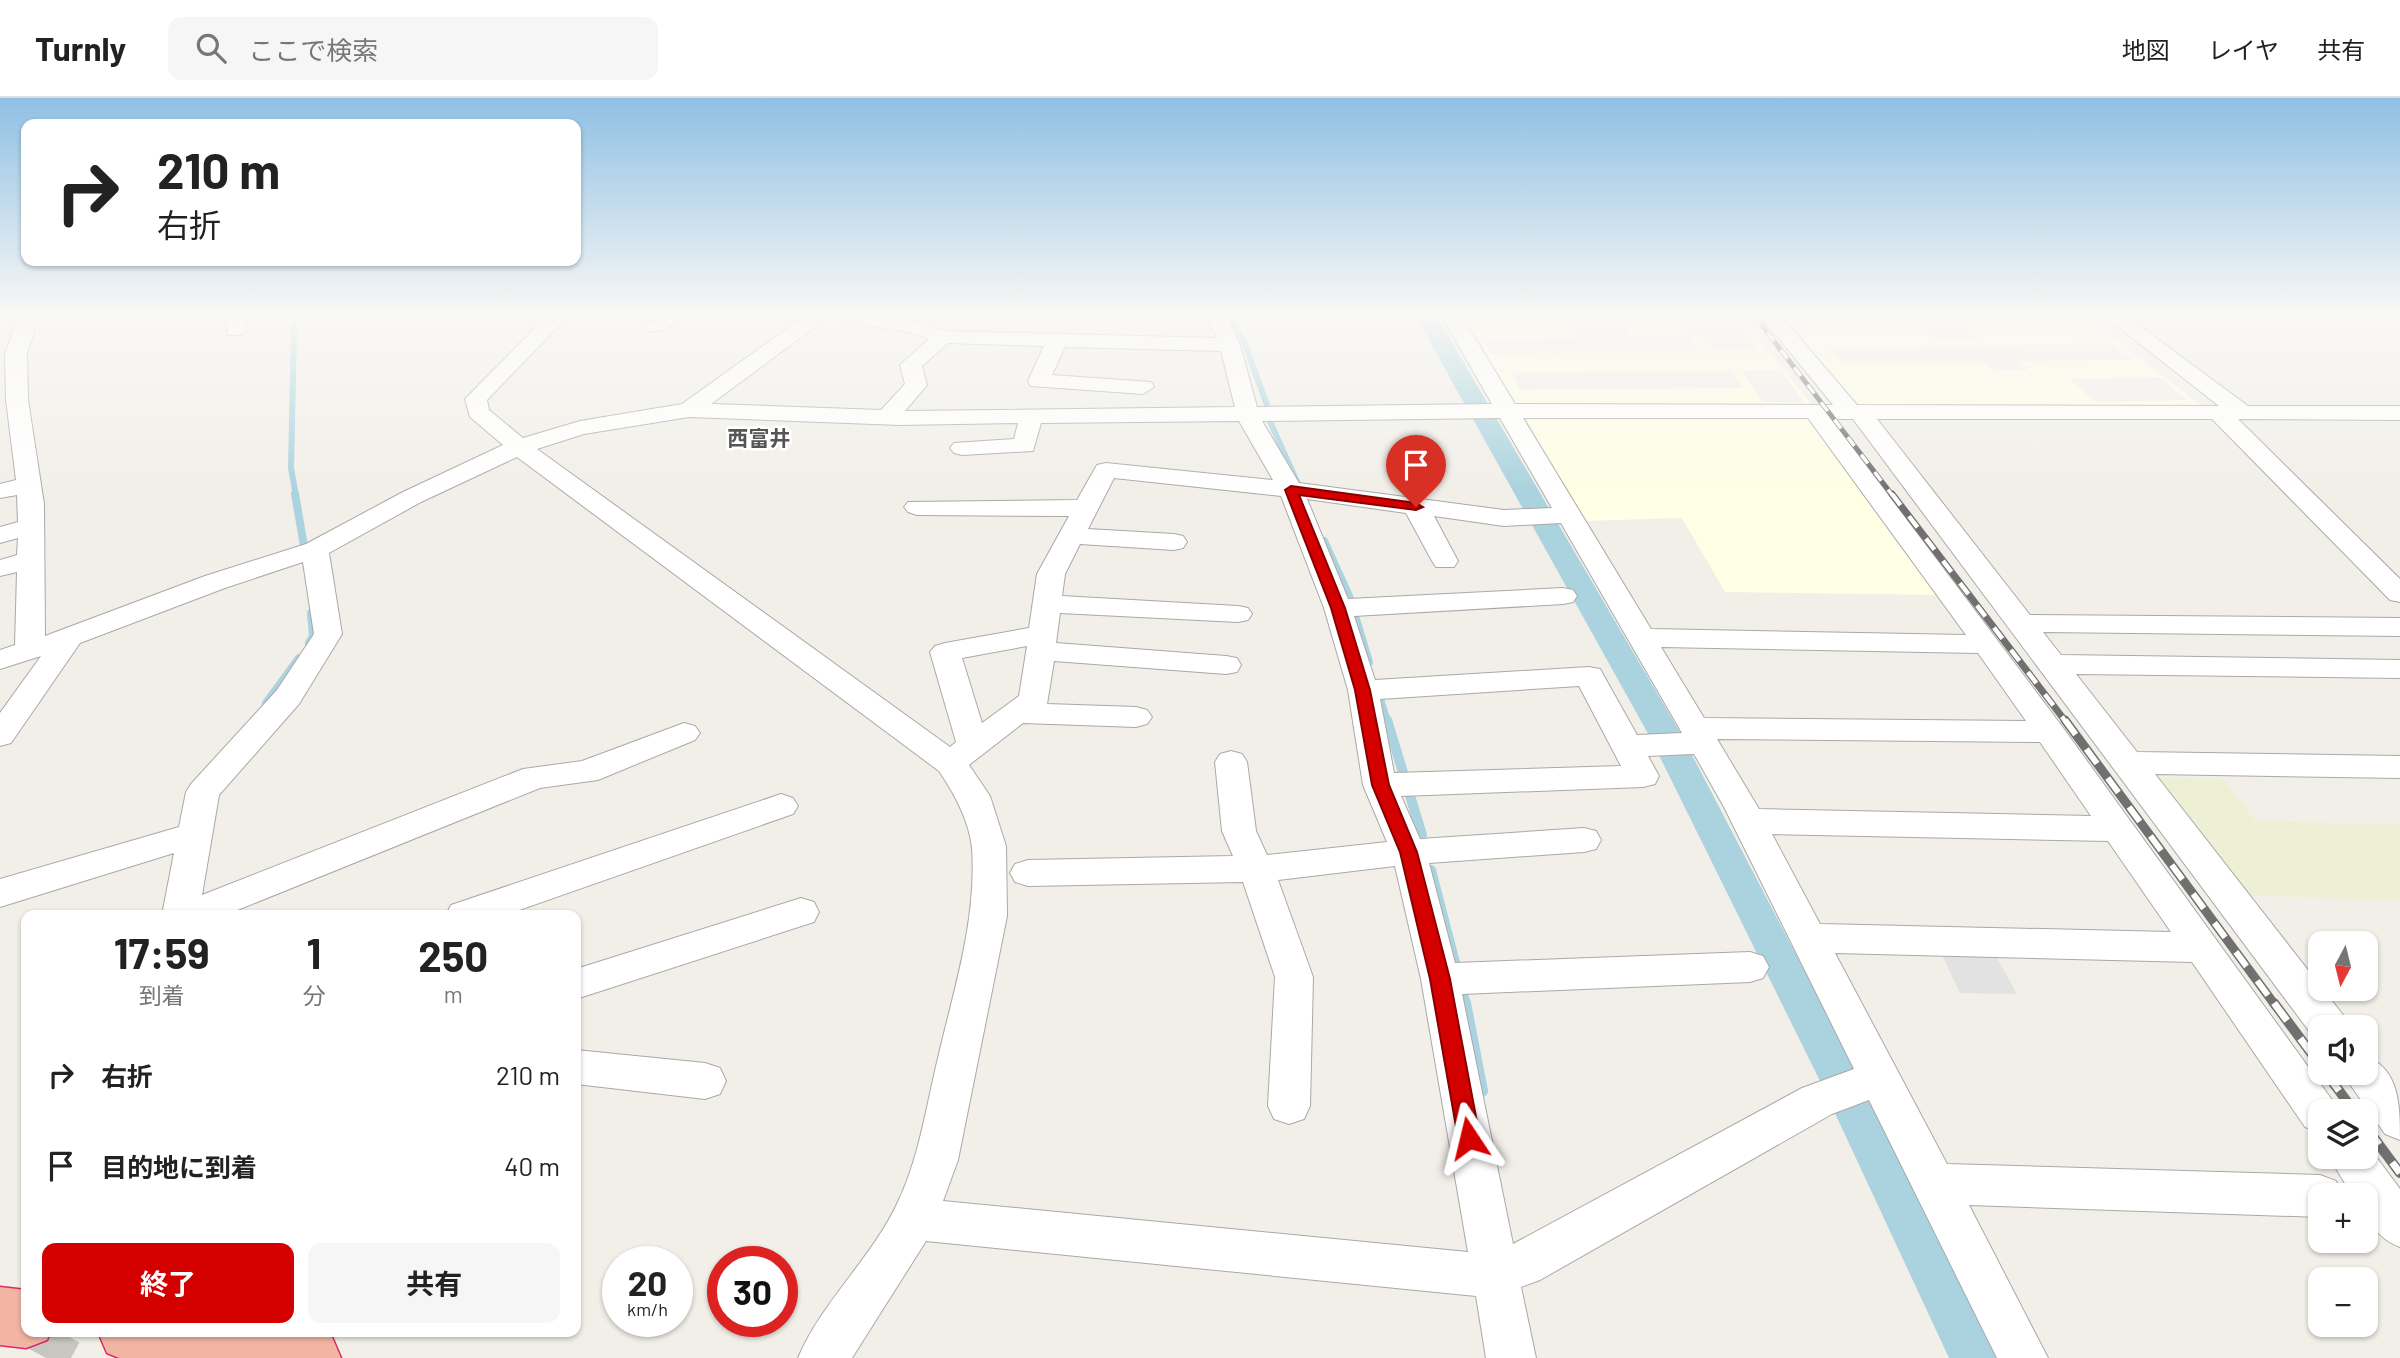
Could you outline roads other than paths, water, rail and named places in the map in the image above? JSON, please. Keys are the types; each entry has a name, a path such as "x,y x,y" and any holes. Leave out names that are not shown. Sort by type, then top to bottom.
{"highway":[{"path":"0,1316 21,1318"},
{"path":"163,1337 311,1358"}],"street":[{"path":"500,374 476,398 478,412 519,447 962,755"},
{"path":"689,411 739,374"},
{"path":"887,417 916,385 913,374"},
{"path":"1042,374 1039,381 1143,387"},
{"path":"1237,374 1248,416 1302,491 1349,608 1375,689 1399,784 1409,852 1508,1268 1511,1358"},
{"path":"1482,374 1562,515 1641,638 1697,738 1748,821 1810,938 1872,1079 1934,1184 2024,1358"},
{"path":"1821,374 1854,411 2021,623 2320,1015"},
{"path":"2183,374 2228,412 2400,594"},
{"path":"8,379 12,452 29,485 30,644"},
{"path":"0,660 30,644 68,638 215,582 315,550 412,497 519,447 580,428 689,411 790,416 1030,418 1468,411 2400,412"},
{"path":"1814,411 1987,644 2309,1099"},
{"path":"962,448 1025,446 1030,418"},
{"path":"962,755 1034,700 1051,574 1106,470 1302,491 1504,518 1562,515"},
{"path":"0,491 29,485"},
{"path":"917,507 1086,508"},
{"path":"1416,507 1445,561"},
{"path":"0,535 31,527"},
{"path":"1071,536 1174,542"},
{"path":"181,910 191,835 203,792 288,697 327,634 315,550"},
{"path":"0,568 31,560"},
{"path":"1349,608 1563,596"},
{"path":"1046,604 1238,614"},
{"path":"2021,623 2400,627"},
{"path":"0,736 68,638"},
{"path":"1641,638 1987,644"},
{"path":"823,1358 861,1305 914,1219 936,1160 989,916 989,846 962,755 945,652 1041,643 1226,664"},
{"path":"2052,664 2400,669"},
{"path":"1375,689 1589,676 1639,746 1643,776 1399,784"},
{"path":"1016,713 1136,717"},
{"path":"1639,746 1697,738 2050,732"},
{"path":"201,910 535,777 586,772 684,733"},
{"path":"1231,762 1239,831 1256,869 1294,977 1289,1106"},
{"path":"2128,763 2400,767"},
{"path":"479,910 781,806"},
{"path":"1748,821 2118,829"},
{"path":"0,893 191,835"},
{"path":"1028,873 1256,869 1409,852 1584,839"},
{"path":"581,982 801,912"},
{"path":"1810,938 2203,948"},
{"path":"1441,979 1751,967"},
{"path":"581,1068 705,1081"},
{"path":"914,1219 1468,1275 1508,1268 1826,1097 1872,1079"},
{"path":"2372,1085 2400,1121"},
{"path":"2358,1169 2382,1207"},
{"path":"1934,1184 2308,1196"}],"water":[{"path":"1448,374 1470,374 1681,734 1849,1056 1997,1358 1949,1358 1820,1081 1651,739"}],"waterway":[{"path":"293,374 291,468 296,496"},
{"path":"1256,374 1267,405"},
{"path":"1268,417 1298,484"},
{"path":"295,494 304,546"},
{"path":"1324,541 1349,596 1369,662"},
{"path":"309,643 313,636 311,613"},
{"path":"266,703 299,658"},
{"path":"1377,689 1387,722"},
{"path":"1387,720 1422,835"},
{"path":"1431,870 1466,1005"},
{"path":"1465,1003 1482,1091"}],"tunnel":[{"path":"46,1358 57,1337"}],"railway":[{"path":"1799,374 1893,496"},
{"path":"1892,494 2066,722"},
{"path":"2065,720 2275,1005"},
{"path":"2274,1003 2308,1049"},
{"path":"2335,1085 2345,1099"},
{"path":"2378,1143 2400,1173"}],"district":[{"name":"西富井","path":"759,439"}]}
